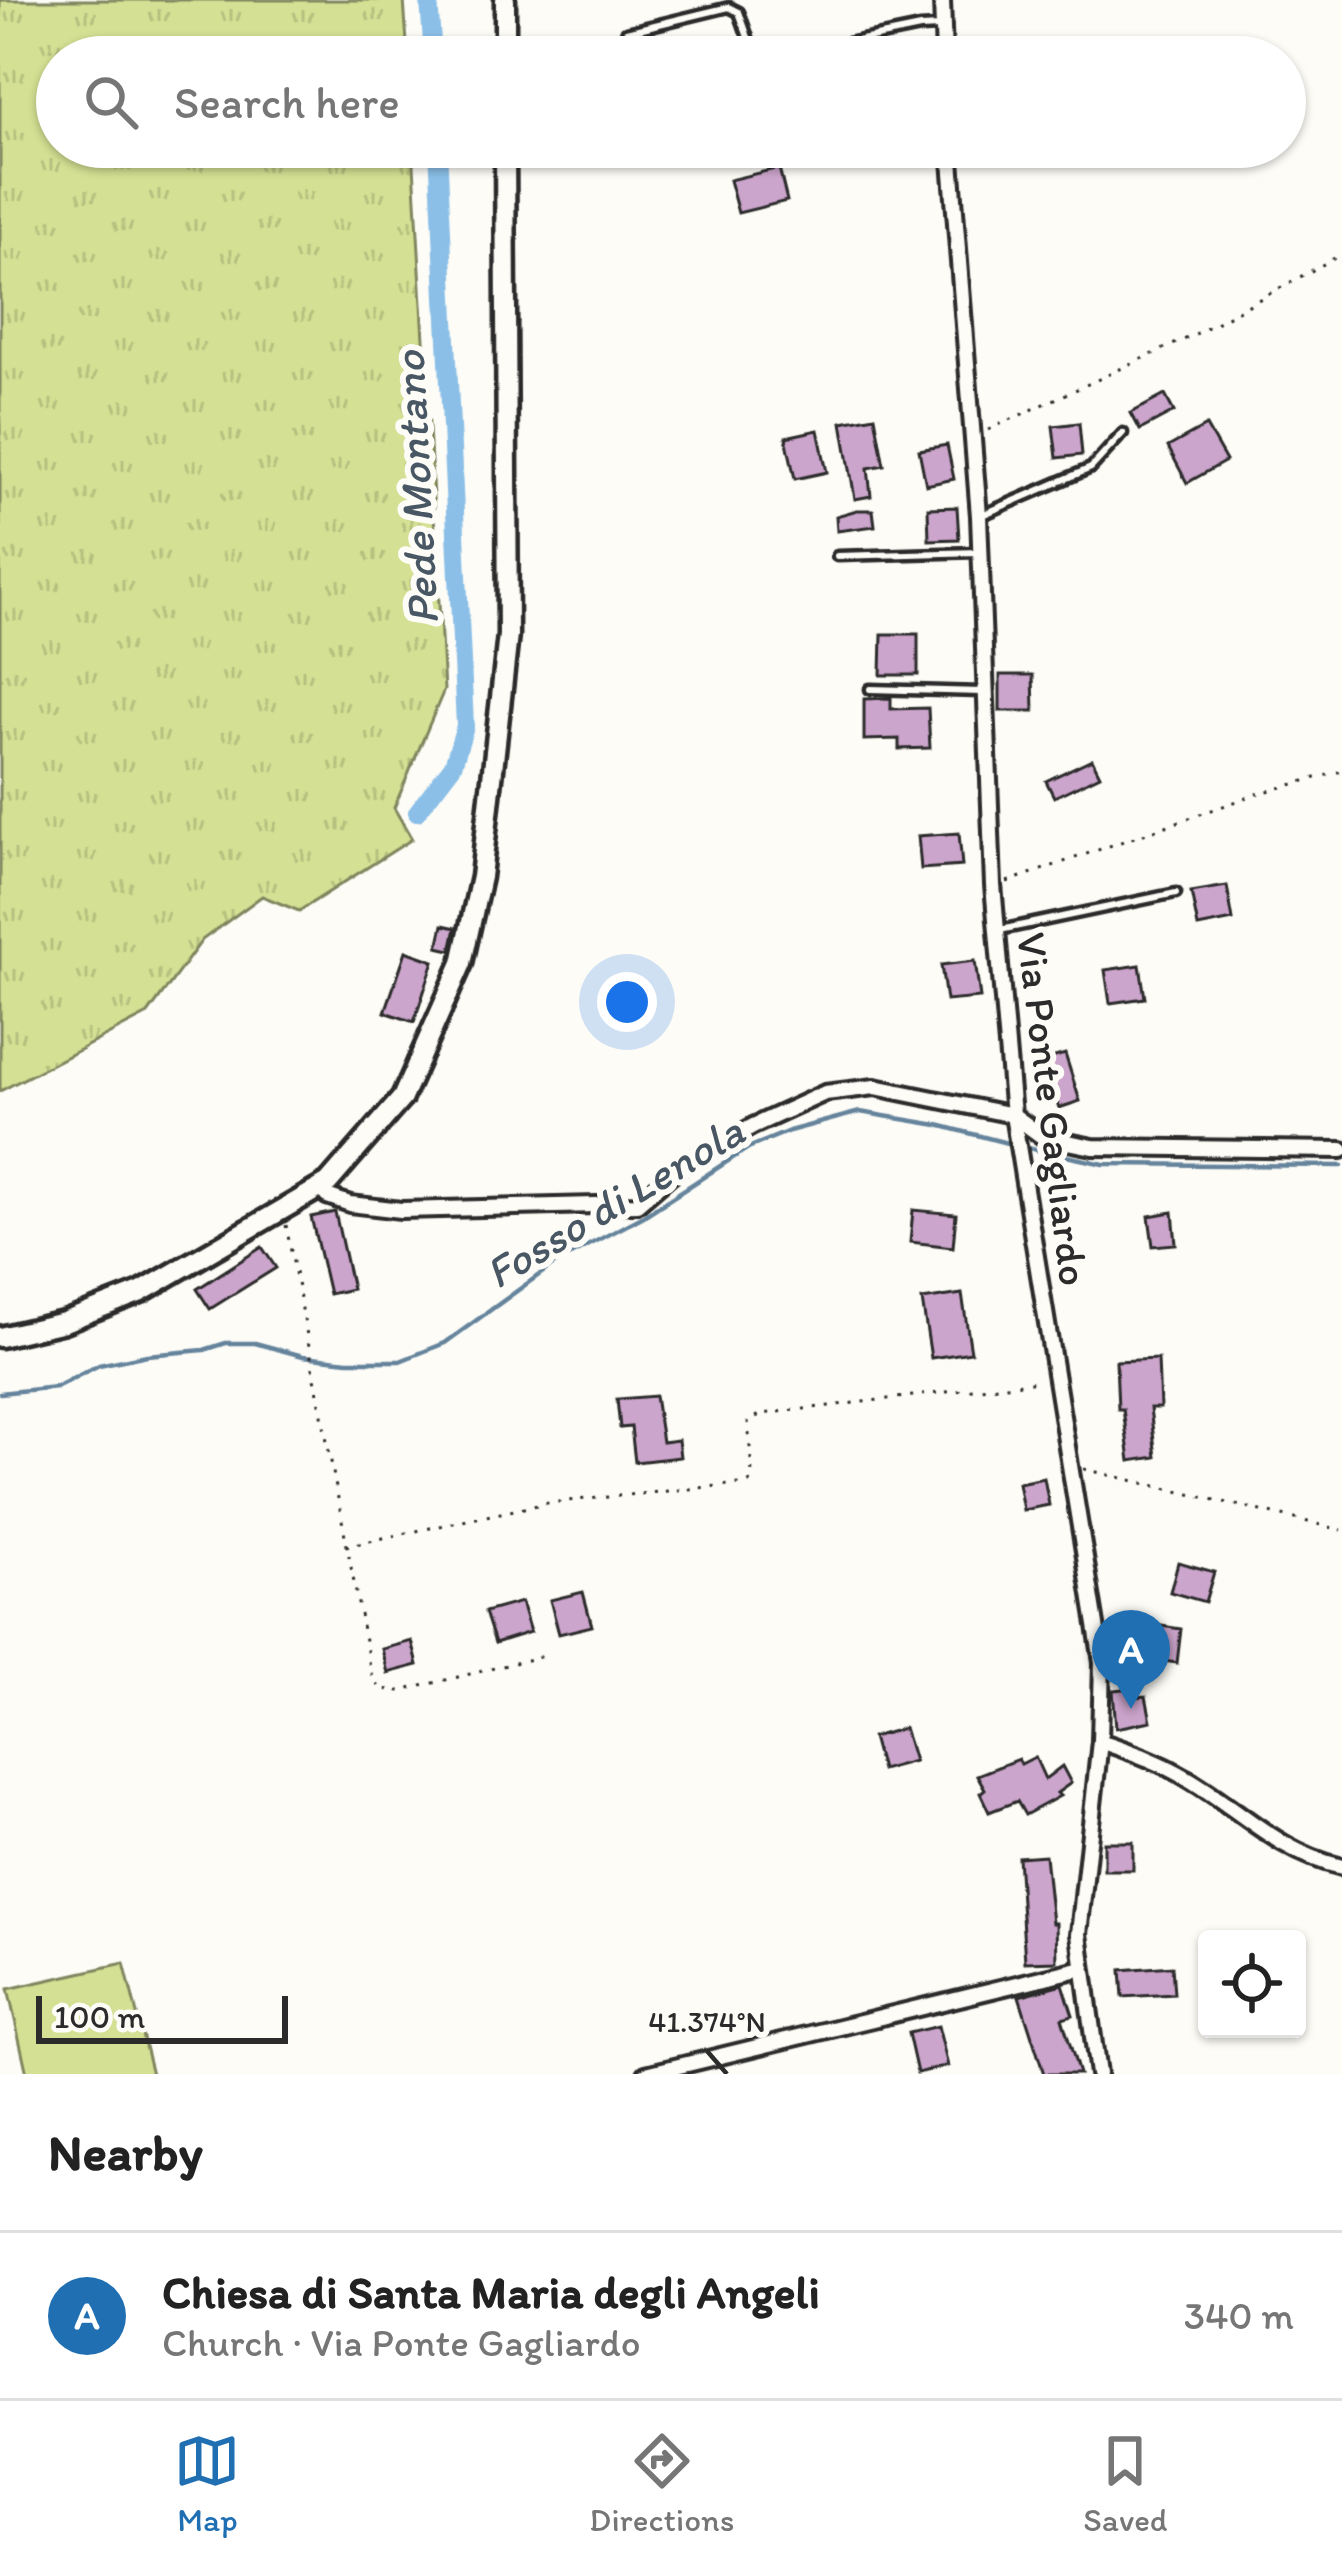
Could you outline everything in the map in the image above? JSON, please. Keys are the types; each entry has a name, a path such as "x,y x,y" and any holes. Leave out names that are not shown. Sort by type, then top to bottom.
{"main road":[{"path":"505,0 505,36"},
{"path":"0,1337 64,1322 140,1292 320,1188 402,1098 462,963 481,877 508,635 506,168"}],"street":[{"path":"943,0 943,36"},
{"name":"Via Ponte Gagliardo","path":"951,168 979,516 982,692 993,885 1013,1114 1102,1662 1100,1741 1079,1934 1098,2074"},
{"path":"320,1188 327,1196 350,1204 401,1210 637,1204 680,1167 753,1126 826,1094 874,1087 1013,1114 1043,1138 1094,1147 1342,1150"},
{"path":"1100,1741 1148,1755 1192,1780 1268,1837 1308,1859 1342,1868"},
{"path":"646,2074 1084,1968"}],"lane":[{"path":"627,36 626,32 729,7 739,12 747,36"},
{"path":"881,36 942,27"},
{"path":"979,516 1091,468 1123,433"},
{"path":"837,556 979,552"},
{"path":"870,689 982,692"},
{"path":"996,930 1176,893"}],"path":[{"path":"970,439 1192,336 1342,254"},
{"path":"993,885 1260,793 1342,771"},
{"path":"283,1212 371,1672 380,1689 400,1691 543,1656"},
{"path":"346,1546 547,1503 749,1483 748,1421 762,1414 1057,1379"},
{"path":"1071,1466 1342,1530"}],"green space":[{"path":"0,0 404,0 407,36 36,36 36,168 414,168 444,690 394,808 412,839 299,911 262,896 202,940 148,1014 0,1091"},
{"path":"124,1963 152,2074 27,2074 8,1989"}],"building":[{"path":"779,168 787,201 738,213 729,180"},
{"path":"1165,395 1174,412 1140,430 1131,413"},
{"path":"875,416 884,465 868,468 871,496 855,499 842,422"},
{"path":"1079,423 1082,455 1057,458 1053,426"},
{"path":"1206,426 1226,461 1187,483 1168,447"},
{"path":"818,430 827,472 795,479 786,437"},
{"path":"947,445 954,479 926,485 919,450"},
{"path":"957,507 959,539 929,540 928,508"},
{"path":"873,510 875,526 837,531 836,516"},
{"path":"882,634 918,634 918,675 881,675"},
{"path":"1000,675 1033,675 1034,711 1000,711"},
{"path":"891,698 891,709 928,708 930,748 899,749 899,739 864,740 864,699"},
{"path":"1092,759 1100,775 1054,797 1046,781"},
{"path":"959,833 962,866 921,869 918,836"},
{"path":"1227,886 1233,920 1198,927 1191,892"},
{"path":"443,925 456,928 451,950 438,947"},
{"path":"406,951 434,961 414,1022 385,1012"},
{"path":"975,961 980,998 946,1001 941,965"},
{"path":"1140,965 1145,998 1110,1003 1105,970"},
{"path":"1065,1054 1080,1101 1059,1108 1044,1060"},
{"path":"913,1210 956,1214 953,1247 910,1242"},
{"path":"335,1212 352,1289 329,1294 311,1217"},
{"path":"1173,1212 1176,1244 1153,1246 1149,1216"},
{"path":"262,1247 276,1268 210,1309 197,1289"},
{"path":"962,1294 971,1352 931,1358 922,1300"},
{"path":"1158,1359 1160,1408 1150,1408 1156,1457 1130,1461 1123,1409 1118,1409 1116,1361"},
{"path":"655,1396 662,1442 678,1440 680,1457 635,1462 631,1427 620,1428 617,1399"},
{"path":"1044,1478 1049,1505 1023,1510 1018,1483"},
{"path":"1178,1562 1214,1572 1205,1602 1170,1592"},
{"path":"583,1592 592,1626 559,1634 550,1600"},
{"path":"521,1602 530,1632 495,1643 485,1612"},
{"path":"1155,1625 1181,1629 1177,1663 1150,1659"},
{"path":"412,1641 418,1665 388,1673 382,1649"},
{"path":"1133,1688 1135,1697 1146,1696 1151,1721 1116,1728 1113,1690"},
{"path":"904,1728 914,1761 881,1770 872,1737"},
{"path":"1035,1757 1045,1779 1062,1766 1071,1783 1057,1793 1060,1796 1025,1815 1017,1801 989,1812 977,1775"},
{"path":"1104,1842 1133,1842 1133,1870 1104,1870"},
{"path":"1045,1855 1057,1961 1025,1962 1018,1857"},
{"path":"1172,1966 1174,1994 1123,1997 1121,1970"},
{"path":"1063,1984 1073,2015 1062,2018 1079,2074 1044,2074 1019,1996"},
{"path":"938,2026 948,2066 917,2073 908,2033"}],"waterway":[{"name":"Pede Montano","path":"429,0 432,36"},
{"name":"Pede Montano","path":"417,812 453,765 465,726 439,168"},
{"name":"Fosso di Lenola","path":"0,1393 56,1387 99,1365 226,1343 255,1343 303,1356 348,1361 400,1361 445,1343 557,1262 642,1217 748,1148 789,1131 860,1112 1011,1144"},
{"name":"Fosso di Lenola","path":"1023,1147 1104,1164 1342,1166"}],"place":[{"name":"Chiesa di Santa Maria degli Angeli","path":"1131,1709"}]}
